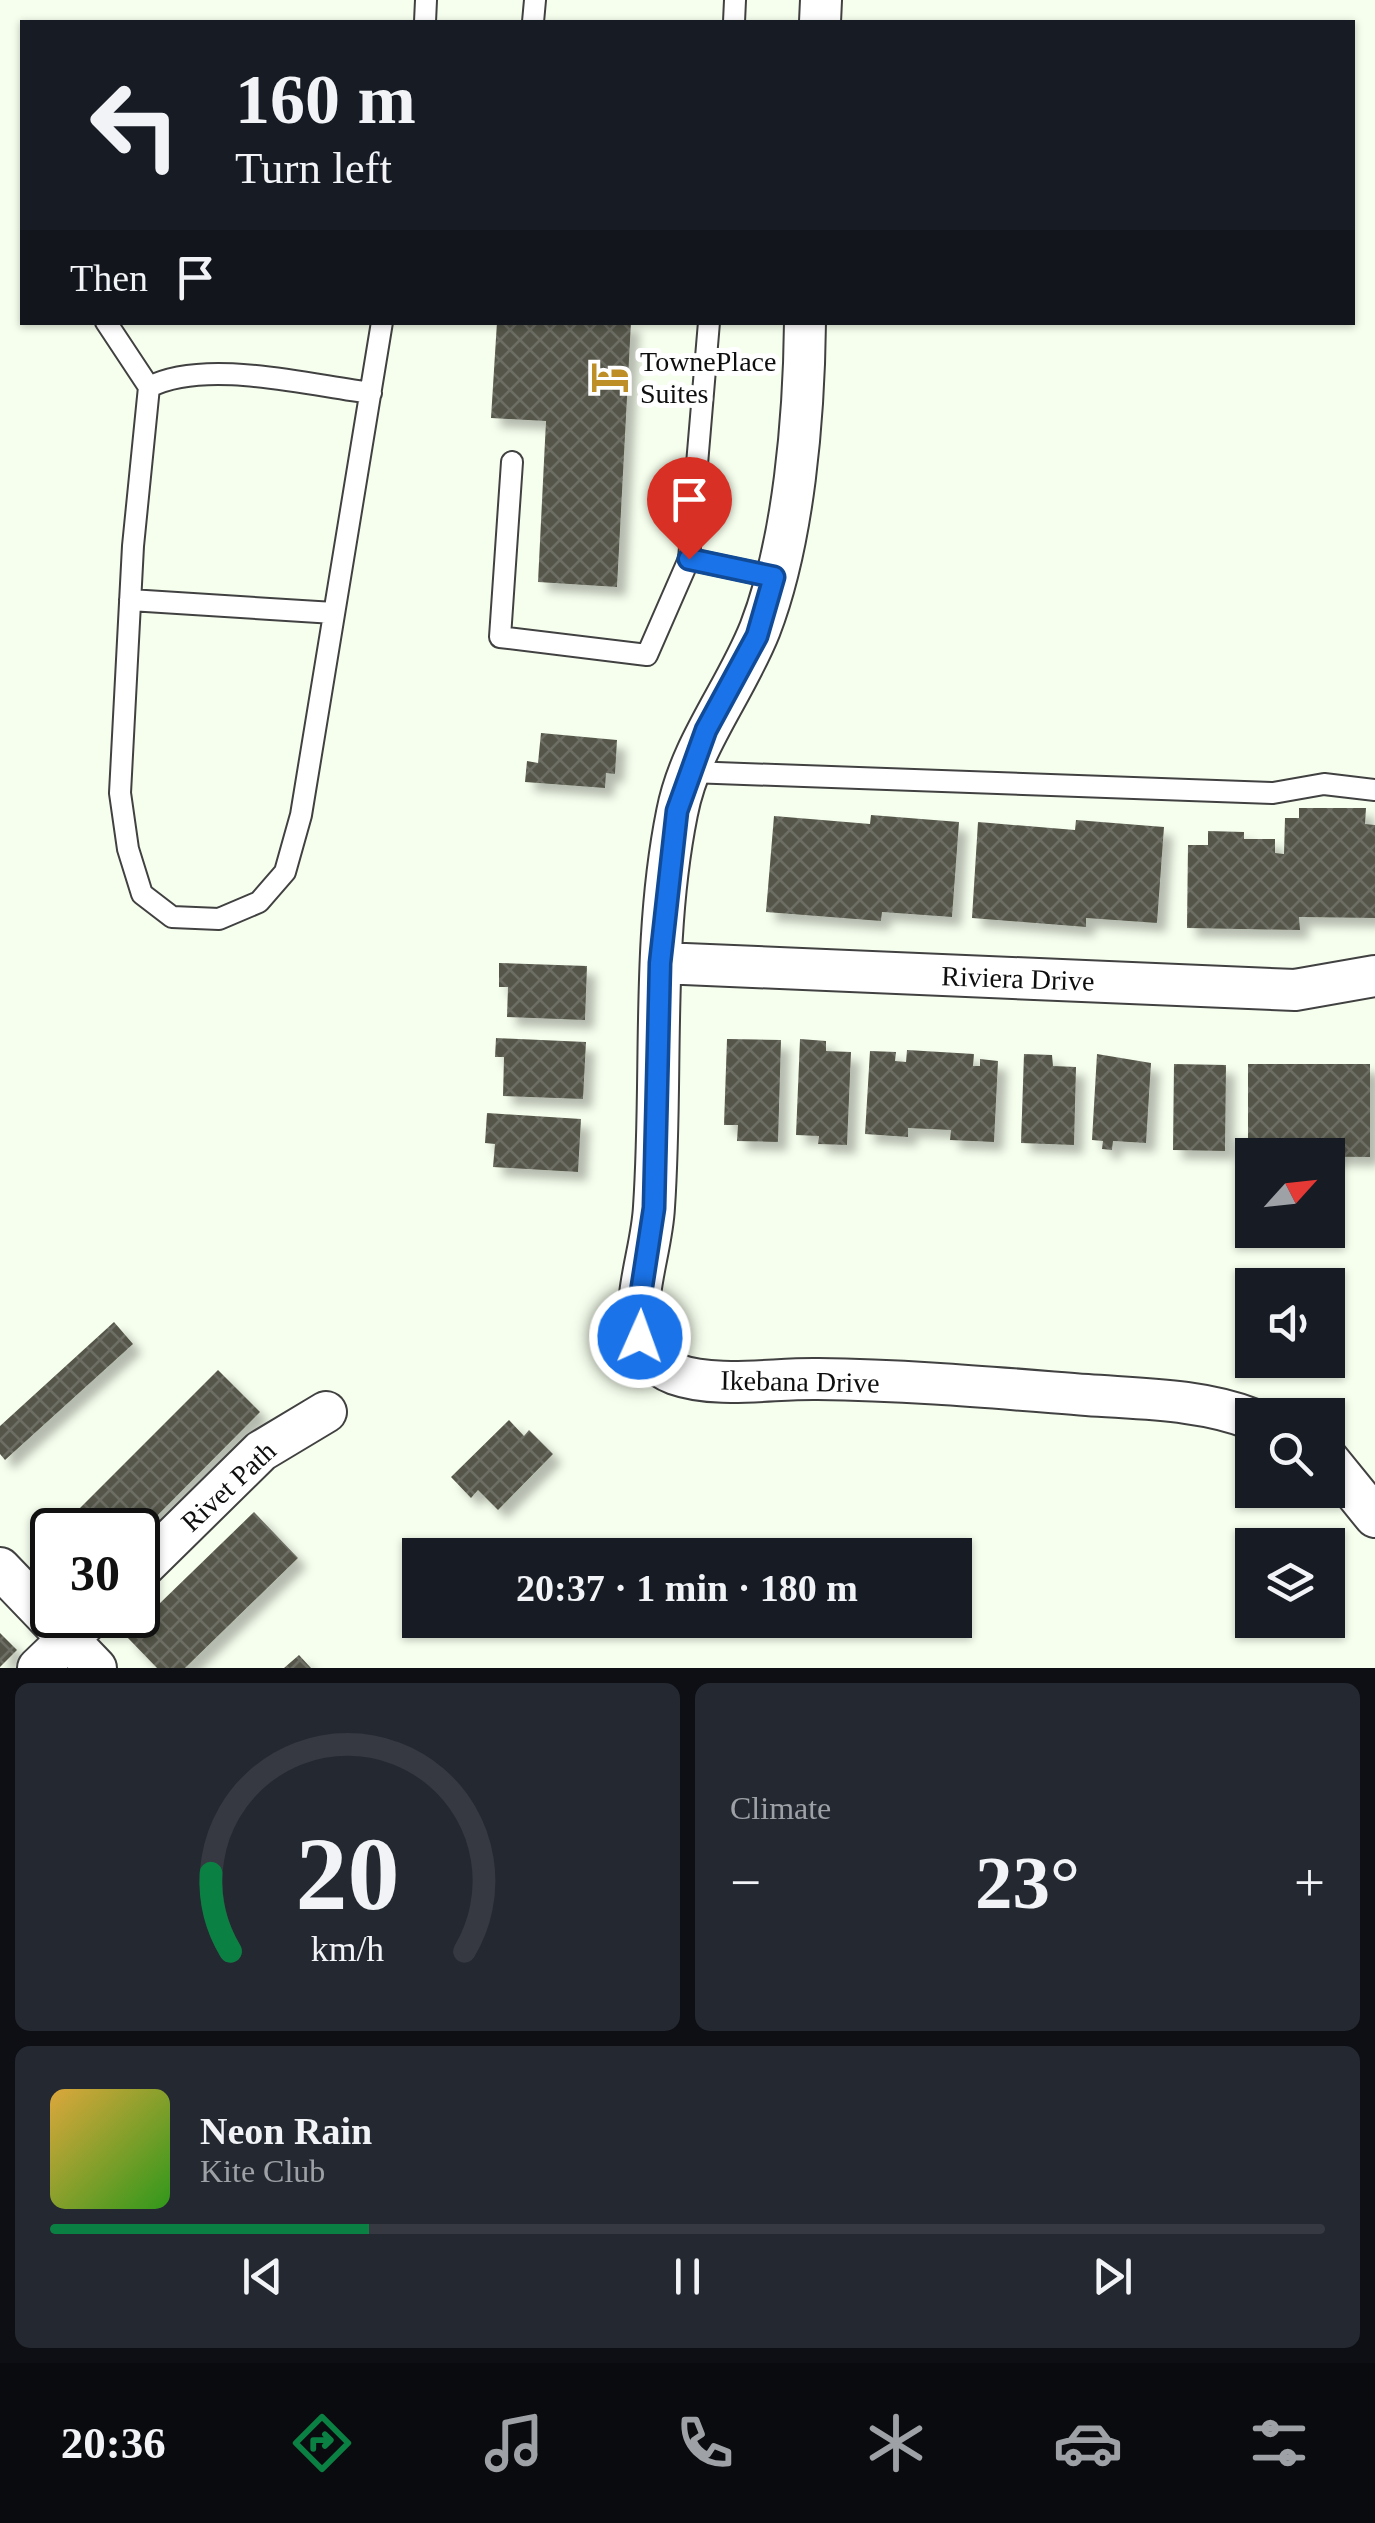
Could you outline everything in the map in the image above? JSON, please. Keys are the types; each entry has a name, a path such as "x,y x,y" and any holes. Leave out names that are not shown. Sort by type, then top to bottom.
{"street":[{"name":"Ikebana Drive","path":"804,325 797,434 774,577 757,636 706,730 677,811 660,963 654,1208 638,1312 640,1337 650,1359 672,1373 695,1379 940,1384 1158,1400 1235,1414"},
{"name":"Riviera Drive","path":"660,963 1295,990 1375,976"},
{"name":"Rivet Path","path":"160,1550 261,1451 326,1412"},
{"path":"1345,1480 1375,1517"},
{"path":"0,1568 30,1590"},
{"path":"38,1668 69,1638"},
{"path":"84,1638 96,1668"}],"lane":[{"path":"108,325 149,387 130,600 120,793 128,849 142,894 172,917 218,919 260,902 285,872 301,815 382,325"},
{"path":"512,462 500,637 647,655 689,559 710,325"},
{"path":"149,387 172,375 206,373 371,393"},
{"path":"689,559 774,577"},
{"path":"130,600 334,614"},
{"path":"690,772 1253,792 1324,784 1375,790"}],"building":[{"path":"497,325 631,325 617,587 538,582 546,421 491,418"},
{"path":"541,733 617,740 615,774 606,773 605,788 525,782 527,761 538,763"},
{"path":"1299,808 1366,808 1365,824 1375,825 1375,918 1299,917 1300,930 1187,928 1188,845 1208,845 1208,831 1244,832 1244,839 1275,839 1275,853 1284,854 1285,818 1299,818"},
{"path":"871,815 959,822 952,917 882,912 881,921 766,912 774,816 870,824"},
{"path":"1076,820 1164,827 1157,923 1086,918 1086,927 972,918 978,822 1075,830"},
{"path":"499,963 587,966 585,1020 507,1017 508,987 499,987"},
{"path":"496,1038 586,1042 583,1099 503,1096 504,1057 495,1057"},
{"path":"727,1039 781,1040 778,1142 737,1141 738,1125 724,1125"},
{"path":"800,1039 826,1041 826,1051 851,1052 847,1145 818,1144 819,1136 796,1135"},
{"path":"907,1050 974,1054 973,1066 980,1066 980,1059 998,1061 994,1142 950,1140 951,1130 908,1128 908,1137 865,1134 870,1051 896,1052 895,1061 906,1062"},
{"path":"1024,1054 1052,1055 1053,1066 1076,1067 1074,1145 1021,1143"},
{"path":"1097,1054 1151,1063 1146,1143 1113,1141 1112,1150 1102,1149 1103,1141 1092,1140"},
{"path":"1174,1064 1226,1065 1225,1151 1173,1150"},
{"path":"1248,1064 1370,1064 1370,1157 1345,1157 1345,1138 1248,1138"},
{"path":"487,1113 581,1119 578,1172 493,1167 495,1144 485,1143"},
{"path":"114,1322 133,1344 5,1460 0,1454 0,1426"},
{"path":"218,1370 260,1412 160,1513 160,1508 80,1508"},
{"path":"509,1420 524,1436 529,1430 553,1454 498,1510 478,1490 471,1498 451,1477"},
{"path":"254,1512 298,1558 185,1668 157,1668 128,1638 160,1638 160,1603"},
{"path":"0,1633 17,1650 0,1667"},
{"path":"299,1655 311,1668 284,1668"}],"place":[{"name":"TownePlace Suites","path":"610,377"}],"route":[{"path":"640,1337 638,1312 654,1208 660,963 677,811 706,730 757,636 774,577 689,559"}]}
